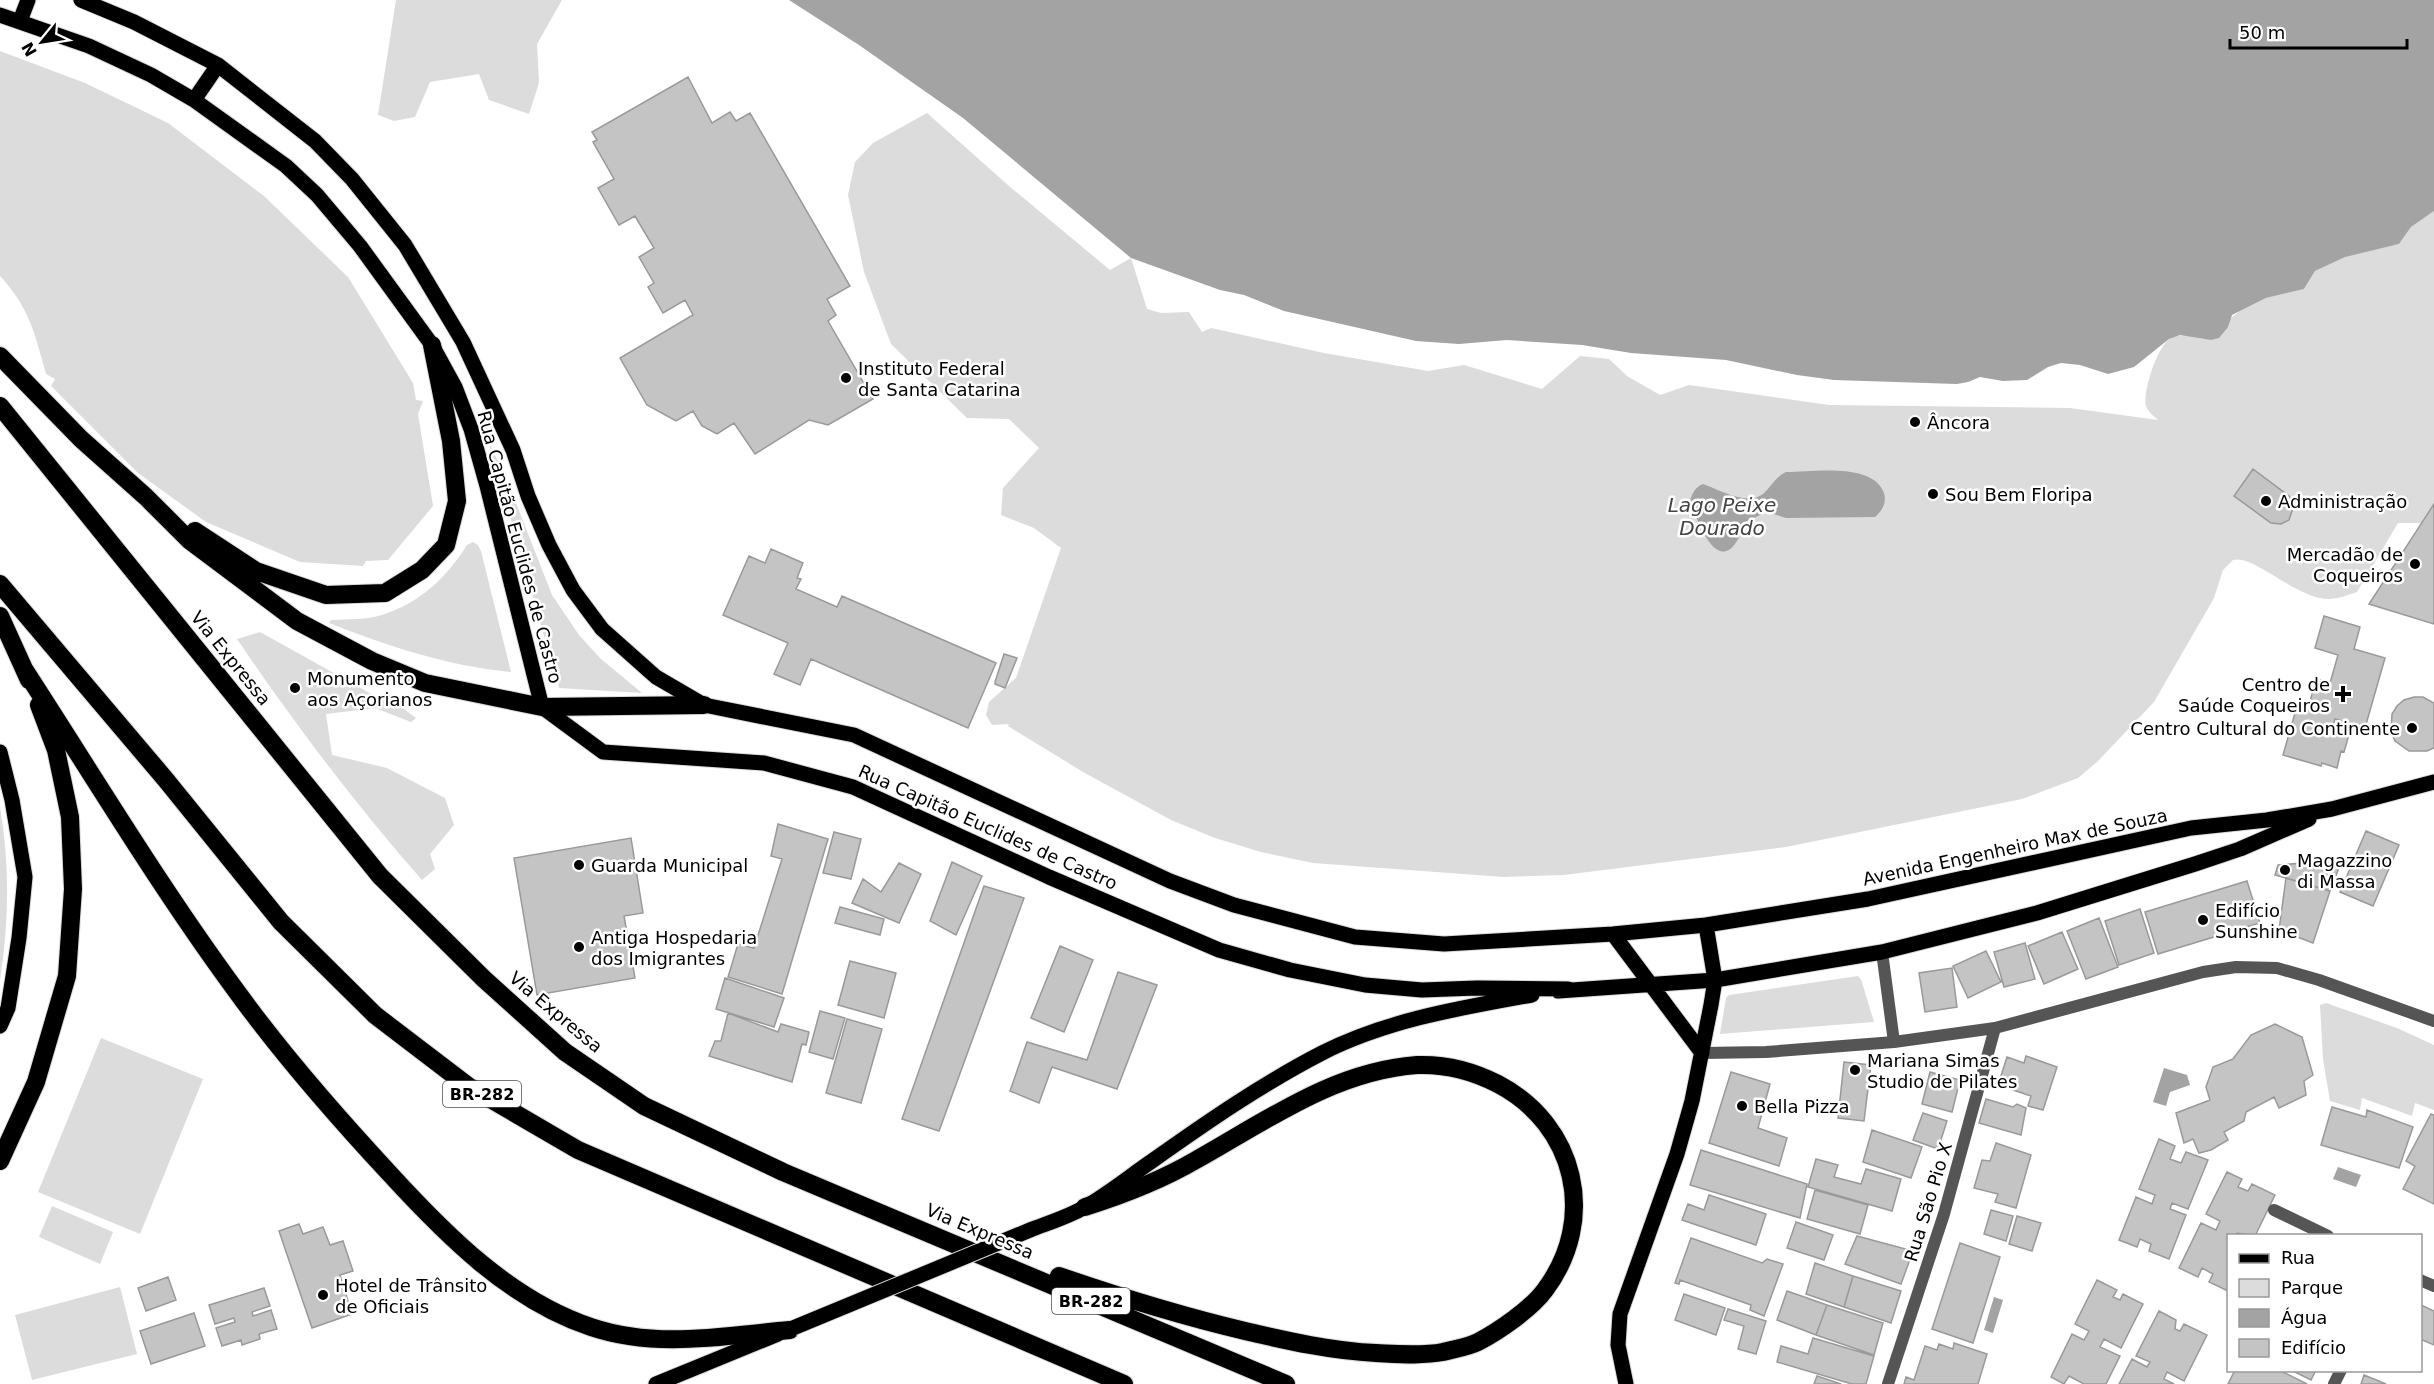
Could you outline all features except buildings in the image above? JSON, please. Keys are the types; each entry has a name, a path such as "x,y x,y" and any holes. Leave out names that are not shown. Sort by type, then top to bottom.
{"highway":[{"path":"146,497 256,571 326,595 386,593 422,570 446,545 457,501 451,441 432,345"},
{"path":"0,356 81,439 146,497 189,540 288,614 363,656 425,683 542,707 704,705"},
{"name":"Via Expressa","path":"0,406 380,876 500,993 565,1052 644,1106 783,1172 1286,1384"},
{"name":"BR-282","path":"0,584 166,780 281,922 375,1016 468,1086 578,1150 1124,1384"},
{"path":"0,616 56,750 70,817 73,889 67,976 36,1082 0,1161"},
{"path":"24,669 175,903 242,999 344,1125 444,1232 488,1270 547,1307 599,1329 630,1338 675,1341 792,1329"},
{"path":"896,1219 1123,1298 1187,1316 1326,1348 1401,1354 1440,1353 1476,1343 1513,1319 1544,1291 1565,1255 1573,1227 1574,1201 1572,1177 1563,1151 1544,1119 1516,1094 1488,1078 1452,1066 1417,1065 1374,1072 1331,1086 1293,1104 1183,1167 1135,1191 1085,1208"}],"main road":[{"path":"20,21 28,0"},
{"name":"Rua Capitão Euclides de Castro","path":"81,0 135,22 218,64 315,141 352,179 405,245 463,342 513,450 528,496 549,544 573,590 602,629 656,676 704,705 854,735 1170,881 1234,905 1355,937 1444,944 1613,934 1706,925"},
{"name":"Rua Capitão Euclides de Castro","path":"0,15 89,46 151,75 194,100 277,158 317,195 382,275 432,345 455,387 471,429 542,707 603,752 764,763 853,787 1049,878 1219,950 1290,970 1365,985 1422,990 1568,989"},
{"path":"194,100 218,64"},
{"path":"0,752 12,800 25,877 19,938 8,1008 0,1026"},
{"name":"Avenida Engenheiro Max de Souza","path":"1706,925 1868,898 2191,828 2267,820 2332,809 2434,782"},
{"name":"Avenida Engenheiro Max de Souza","path":"656,1384 1085,1208 1214,1117 1264,1085 1322,1053 1388,1026 1454,1009 1568,989 1715,980 1882,952 2037,913 2195,864 2240,849 2332,809"},
{"path":"1626,1384 1618,1345 1620,1314 1677,1154 1702,1053 1715,980 1706,925"},
{"path":"1613,934 1702,1053"}],"street":[{"path":"1882,952 1894,1042"},
{"path":"1702,1053 1766,1052 1894,1042 1995,1028 2203,972 2236,967 2277,968 2319,980 2434,1021"},
{"name":"Rua São Pio X","path":"1888,1384 1944,1214 1995,1028"},
{"path":"2274,1209 2324,1234"}],"green space":[{"path":"396,0 562,0 537,44 539,83 529,114 489,100 479,74 430,82 415,117 394,121 378,115"},
{"path":"0,51 85,83 168,123 264,196 348,277 413,383 416,400 423,401 418,414 433,506 388,560 366,561 363,566 300,562 206,522 138,473 51,386 55,379 46,374 30,322 18,299 0,276"},
{"path":"927,113 1009,186 1110,270 1131,258 1147,309 1161,313 1189,312 1202,332 1211,328 1324,353 1428,371 1464,365 1542,389 1580,356 1609,359 1627,376 1660,395 1689,385 1829,405 2070,408 2158,420 2146,406 2146,391 2156,359 2171,338 2183,335 2203,339 2240,311 2266,298 2304,289 2315,271 2345,256 2399,244 2411,227 2434,211 2434,504 2421,523 2398,523 2357,592 2343,597 2329,599 2316,597 2252,564 2242,560 2233,560 2223,570 2214,598 2154,702 2098,761 2078,778 2022,799 1786,847 1564,875 1504,877 1313,863 1261,852 1215,838 1171,820 1083,772 1008,726 1009,724 992,725 986,715 989,702 1016,678 1061,548 1034,528 1001,515 1003,488 1039,448 1009,419 967,418 891,344 864,272 848,195 855,162 873,143"},
{"path":"488,440 509,485 552,595 579,635 601,659 642,693 559,688"},
{"path":"473,542 481,551 511,672 464,665 418,654 329,623 331,620 376,617 408,604 431,588 451,568 467,545"},
{"path":"260,632 375,696 400,706 416,718 411,722 375,708 326,714 332,755 387,768 445,798 454,825 430,854 435,869 422,880 326,762 237,639"},
{"path":"0,807 7,894 0,980"},
{"path":"1858,976 1861,979 1874,1022 1720,1034 1726,998 1729,995"},
{"path":"2326,1003 2397,1028 2434,1045 2434,1110 2415,1103 2412,1116 2362,1098 2360,1110 2330,1101 2323,1059 2320,1005"},
{"path":"101,1038 203,1079 140,1234 38,1192"},
{"path":"52,1206 113,1232 100,1264 39,1237"},
{"path":"120,1287 137,1354 32,1380 15,1315"}],"water":[{"path":"789,0 2434,0 2434,211 2411,227 2399,244 2345,257 2315,271 2304,289 2266,298 2232,315 2228,327 2219,338 2211,340 2180,335 2169,339 2134,367 2108,374 2080,365 2061,363 2048,367 2027,380 2003,381 1980,377 1957,384 1834,380 1797,375 1726,360 1631,353 1582,345 1507,340 1459,344 1416,341 1284,311 1244,295 1220,290 1131,258 963,118 859,45"},
{"name":"Lago Peixe Dourado","path":"1826,470 1855,473 1868,477 1878,483 1884,493 1882,509 1875,517 1786,518 1767,512 1745,522 1737,542 1727,551 1720,551 1713,546 1706,538 1690,501 1696,489 1703,484 1735,496 1751,498 1765,492 1777,478 1786,472"},
{"path":"2164,1068 2187,1075 2190,1085 2170,1092 2166,1106 2153,1102"},
{"path":"2338,1167 2361,1175 2356,1187 2333,1179"},
{"path":"1994,1297 2003,1300 1993,1333 1984,1330"}],"place":[{"name":"Instituto Federal de Santa Catarina","path":"846,378"},
{"name":"Âncora","path":"1915,422"},
{"name":"Sou Bem Floripa","path":"1933,494"},
{"name":"Administração","path":"2266,501"},
{"name":"Mercadão de Coqueiros","path":"2415,564"},
{"name":"Monumento aos Açorianos","path":"295,688"},
{"name":"Centro de Saúde Coqueiros","path":"2343,694"},
{"name":"Centro Cultural do Continente","path":"2412,728"},
{"name":"Guarda Municipal","path":"579,865"},
{"name":"Magazzino di Massa","path":"2285,870"},
{"name":"Edifício Sunshine","path":"2203,920"},
{"name":"Antiga Hospedaria dos Imigrantes","path":"579,947"},
{"name":"Mariana Simas Studio de Pilates","path":"1855,1070"},
{"name":"Bella Pizza","path":"1742,1106"},
{"name":"Hotel de Trânsito de Oficiais","path":"323,1295"}]}
